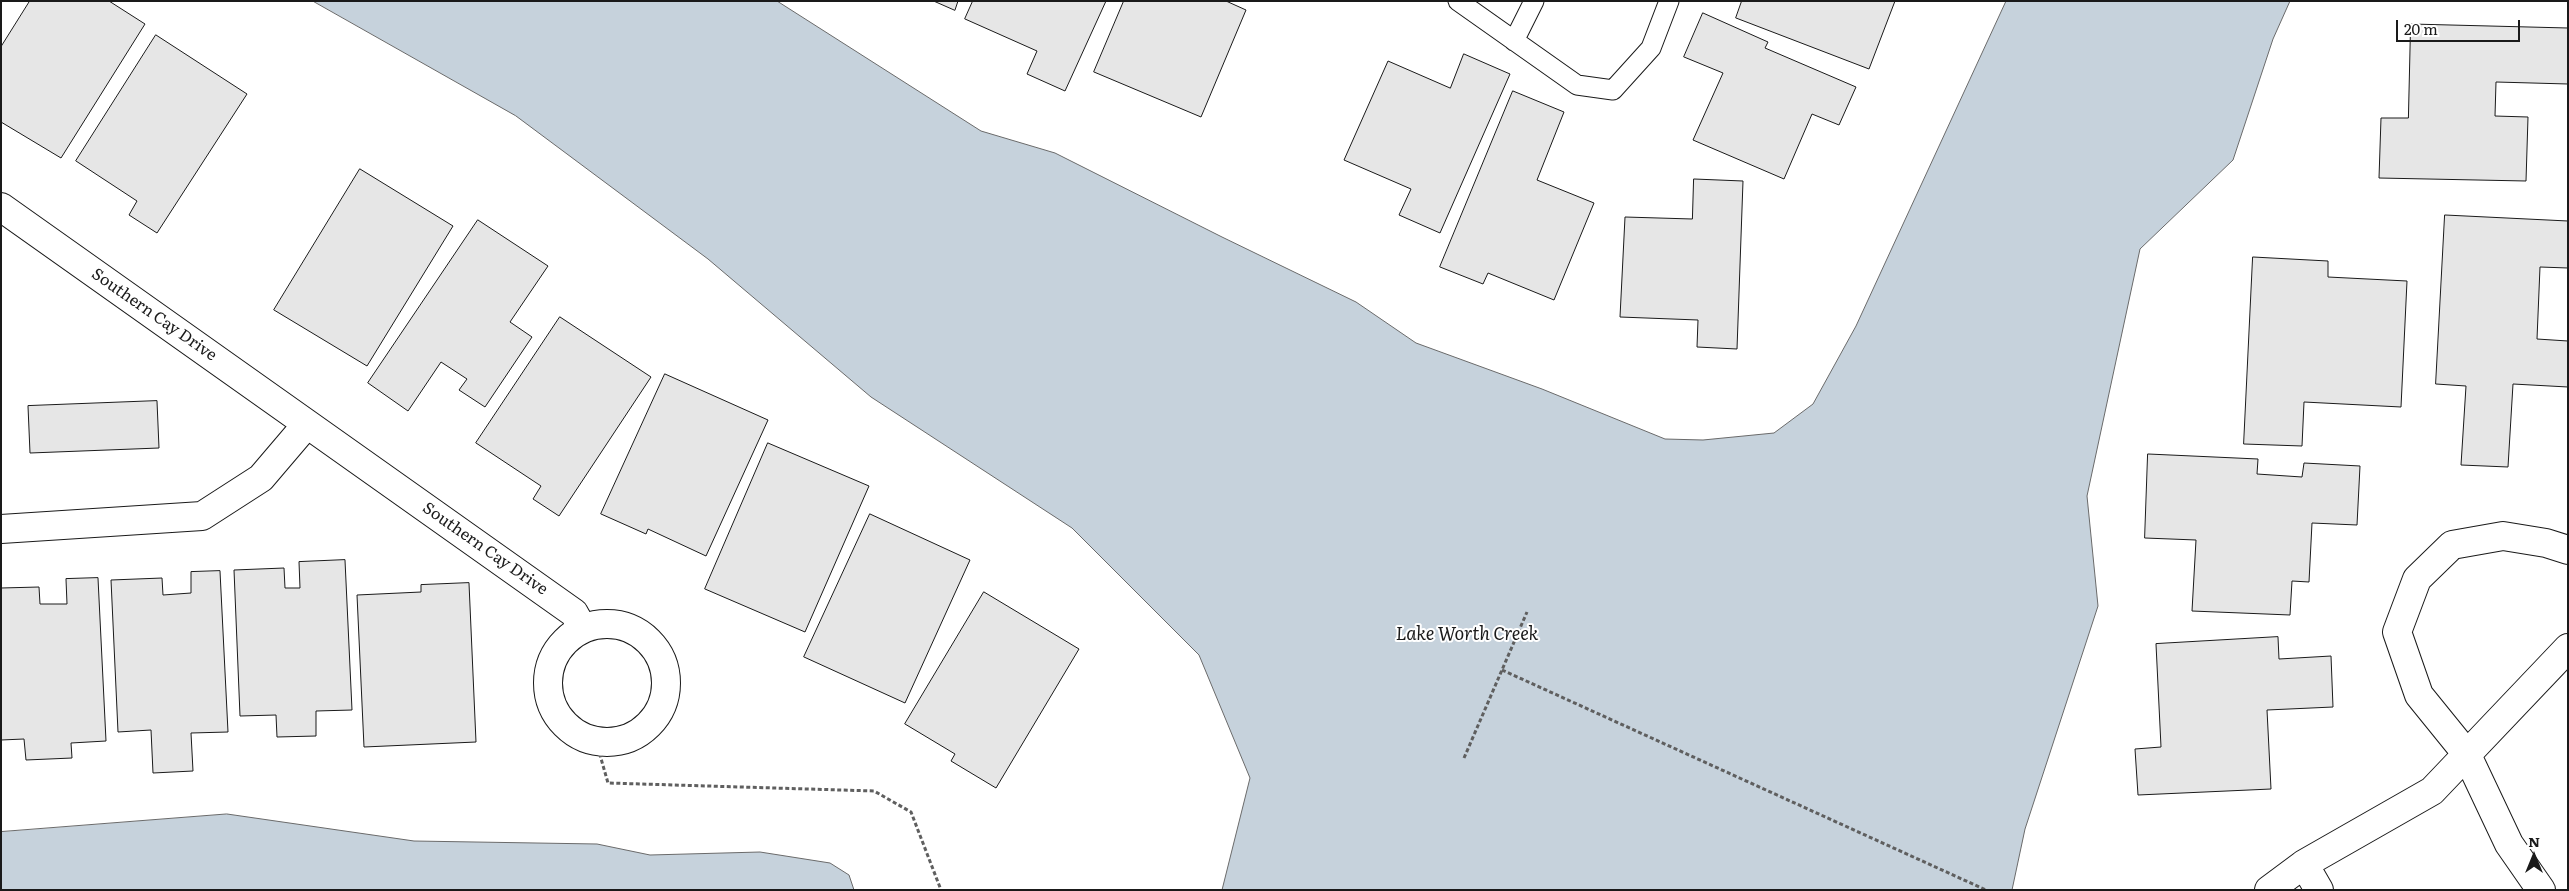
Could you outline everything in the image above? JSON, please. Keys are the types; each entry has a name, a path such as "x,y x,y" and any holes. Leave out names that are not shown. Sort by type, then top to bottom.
{"street":[{"name":"Southern Cay Drive","path":"1,207 574,613 583,629"},
{"path":"1,529 202,516 261,478 307,424"},
{"path":"2541,890 2510,844 2466,753 2419,695 2397,632 2417,579 2452,545 2503,536 2546,543 2568,550"},
{"path":"602,624 623,626 641,635 655,649 664,668 666,688 661,708 649,725 633,736 615,742 596,741 578,735 564,723 552,708 548,690 548,671 555,654 567,640 583,629 602,624"},
{"path":"2268,890 2304,864 2432,791 2466,753 2568,648"},
{"path":"2304,864 2319,890"}],"lane":[{"path":"1458,1 1577,85 1613,90 1651,48 1669,1"},
{"path":"1514,41 1534,1"}],"path":[{"path":"1464,758 1527,612"},
{"path":"1502,670 1986,890"},
{"path":"596,741 608,783 874,791 911,812 941,890"}],"water":[{"name":"Lake Worth Creek","path":"313,1 777,1 981,131 1055,153 1356,302 1416,343 1542,389 1665,439 1703,440 1774,433 1813,404 1856,326 2006,1 2290,1 2273,39 2233,160 2140,249 2087,496 2098,606 2025,829 2012,890 1222,890 1250,778 1199,655 1072,528 871,397 708,259 516,116"},
{"path":"227,814 414,841 597,844 650,855 760,852 830,863 849,875 854,890 1,890 1,832"}],"building":[{"path":"30,1 109,1 145,24 61,158 1,122 1,47"},
{"path":"934,1 958,1 955,10"},
{"path":"973,1 1106,1 1065,91 1027,74 1037,51 965,19"},
{"path":"1124,1 1226,1 1246,10 1201,117 1094,72"},
{"path":"1742,1 1895,1 1869,69 1736,18"},
{"path":"1703,13 1768,42 1765,48 1856,87 1839,125 1812,114 1784,179 1693,140 1723,73 1684,57"},
{"path":"2411,24 2568,28 2568,84 2496,82 2495,116 2528,117 2526,181 2379,178 2381,118 2408,118"},
{"path":"156,35 247,94 157,233 129,215 137,201 76,161"},
{"path":"1464,54 1510,74 1440,233 1399,215 1411,189 1344,160 1388,61 1450,88"},
{"path":"1513,91 1564,112 1537,180 1594,203 1554,300 1488,273 1483,284 1440,267"},
{"path":"360,169 453,226 367,366 274,310"},
{"path":"1694,179 1743,181 1737,349 1697,347 1698,320 1620,317 1625,217 1692,219"},
{"path":"2445,215 2568,221 2568,268 2540,267 2537,339 2568,341 2568,387 2513,384 2508,467 2461,465 2466,386 2436,384"},
{"path":"478,220 548,266 510,322 532,337 485,407 459,390 467,379 441,362 408,411 368,383"},
{"path":"2253,257 2328,261 2328,277 2407,281 2401,407 2304,402 2302,446 2244,444"},
{"path":"560,317 651,377 559,516 533,499 541,486 476,443"},
{"path":"665,374 768,420 706,556 648,529 646,534 601,514"},
{"path":"157,401 159,448 30,453 28,406"},
{"path":"768,443 869,486 805,632 705,589"},
{"path":"2148,454 2258,459 2257,474 2302,477 2304,463 2360,466 2357,525 2312,523 2309,582 2292,581 2290,615 2192,611 2196,540 2145,538"},
{"path":"870,514 970,560 905,703 804,657"},
{"path":"345,560 352,710 316,711 316,736 277,737 276,715 240,716 234,570 284,568 285,588 300,588 299,562"},
{"path":"220,571 228,732 191,733 193,771 153,773 151,730 118,732 111,580 162,578 163,595 191,593 191,572"},
{"path":"98,578 106,741 71,743 72,758 26,760 24,739 1,740 1,588 39,587 40,604 67,604 66,579"},
{"path":"469,583 476,742 364,747 357,595 421,592 421,585"},
{"path":"984,592 1079,649 996,788 951,761 955,754 905,724"},
{"path":"2278,637 2279,659 2331,656 2333,707 2267,710 2271,789 2138,795 2135,749 2161,747 2156,644"}]}
